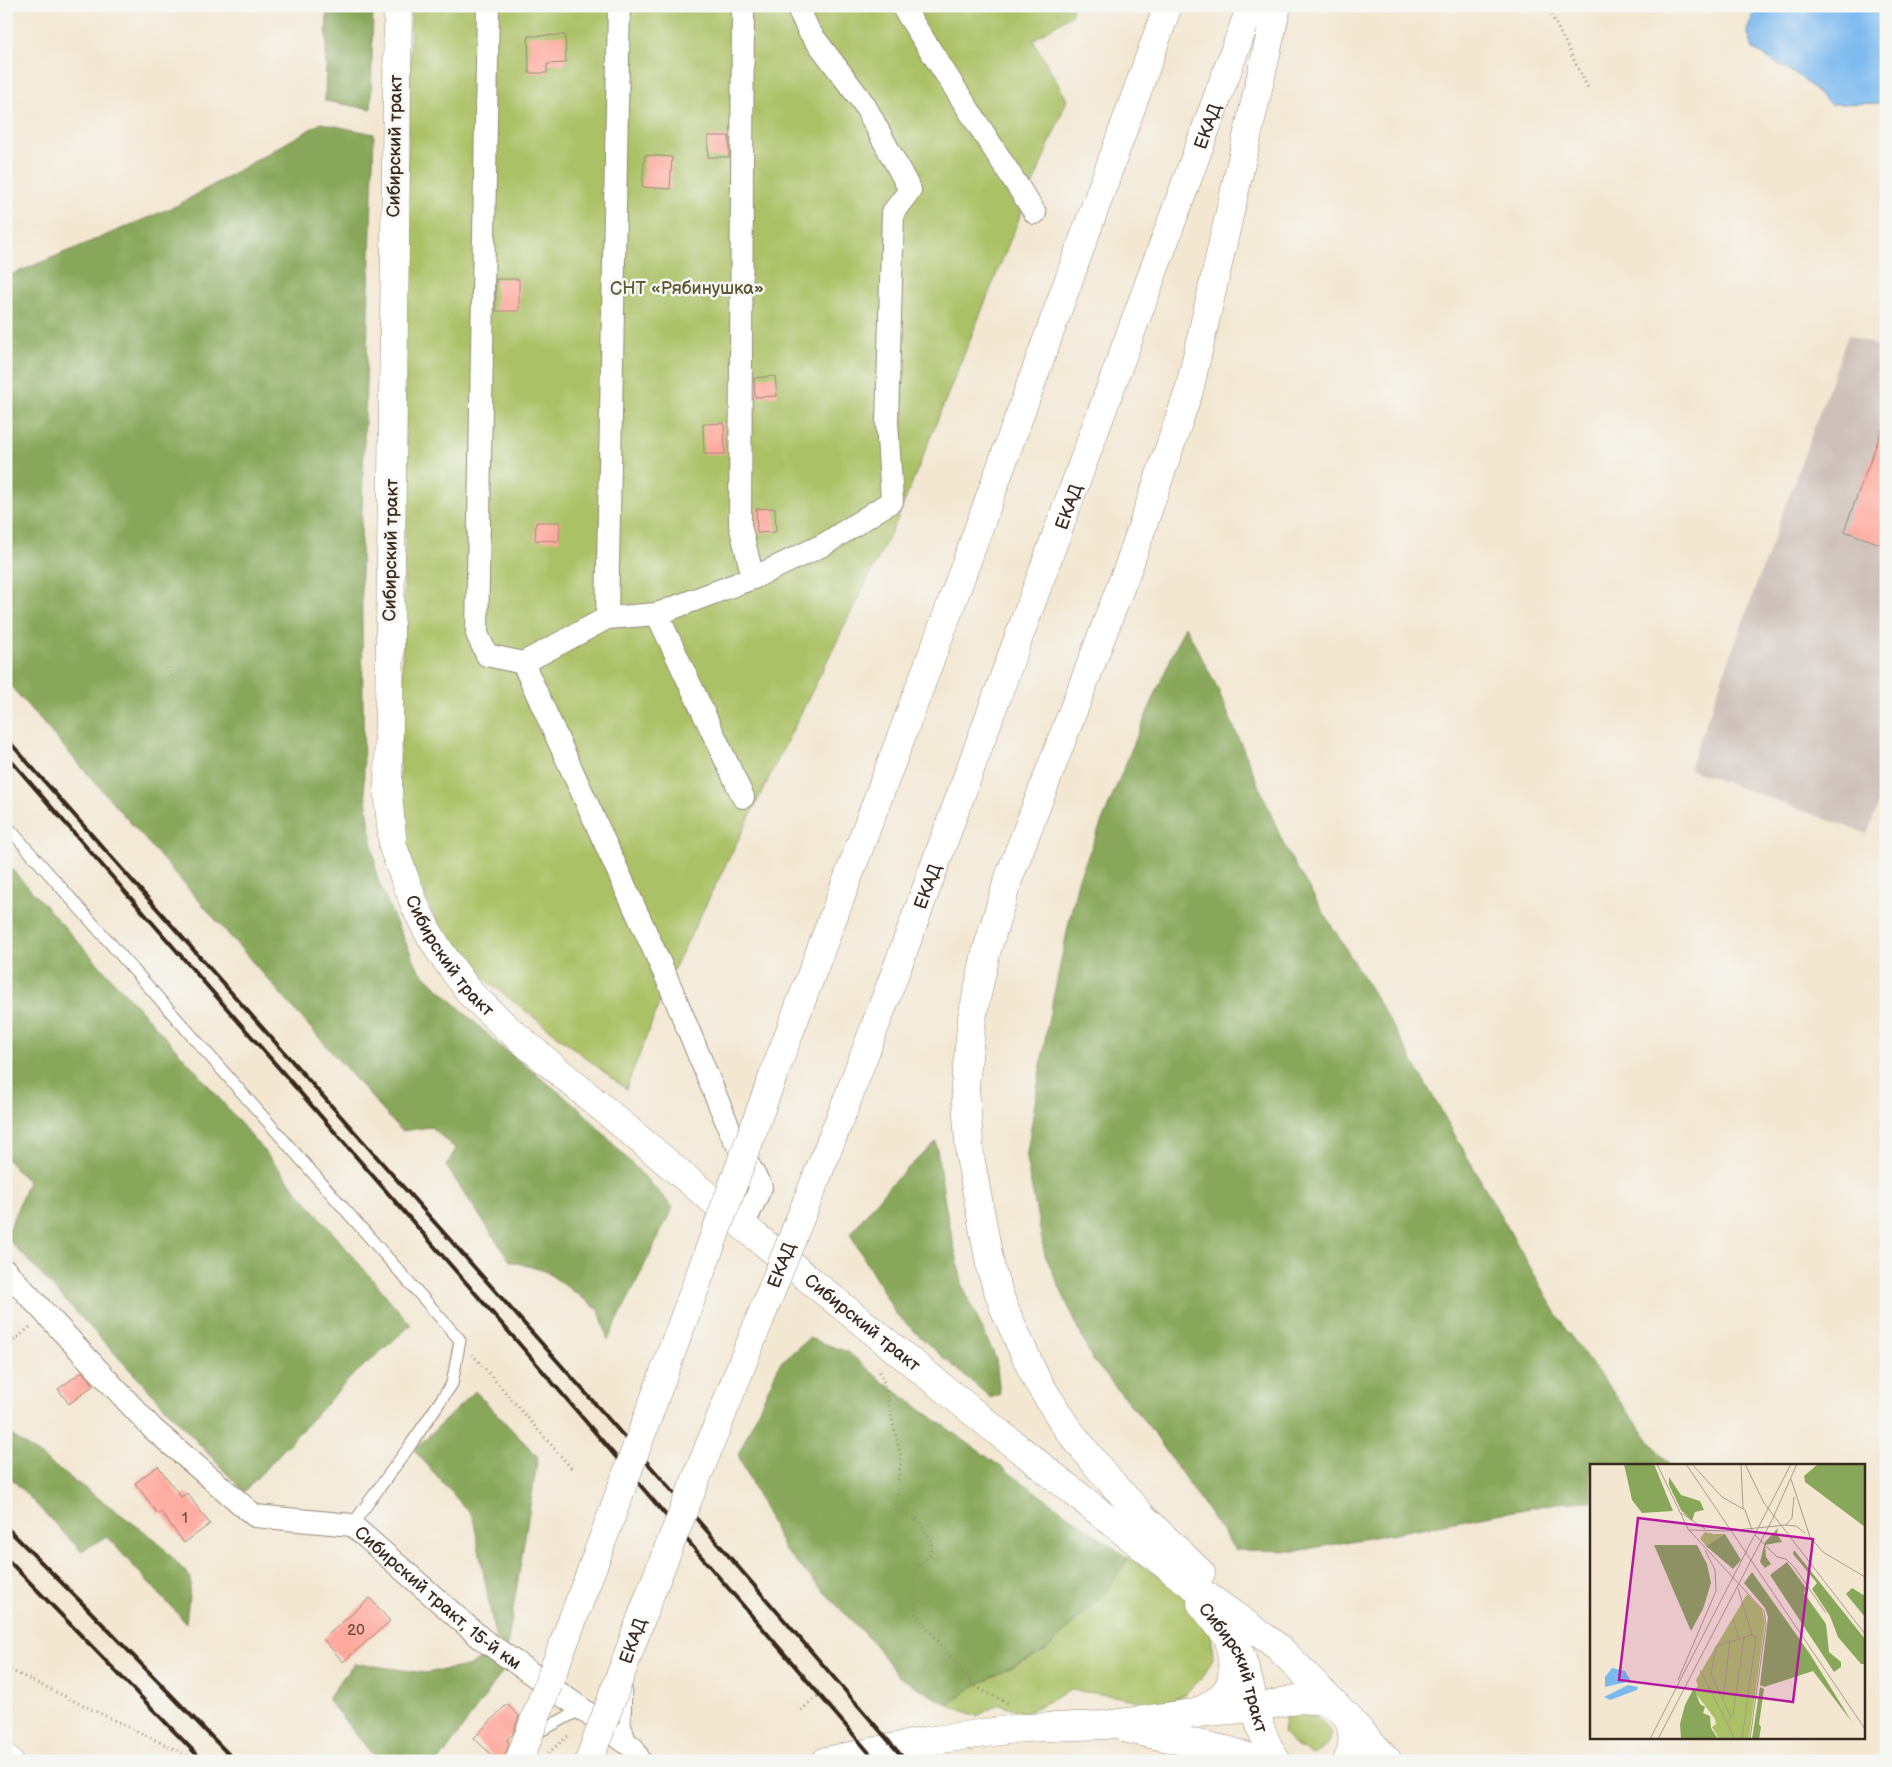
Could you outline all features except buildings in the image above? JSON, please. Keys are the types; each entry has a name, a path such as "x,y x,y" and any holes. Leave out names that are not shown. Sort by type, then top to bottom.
{"main road":[{"name":"Сибирский тракт","path":"398,6 388,785 393,847 415,906 427,930 471,994 507,1028 744,1226 973,1412 1182,1578 1278,1647 1343,1712 1388,1761"},
{"path":"523,1750 594,1563 773,1076 949,610 1168,6"},
{"name":"ЕКАД","path":"589,1761 649,1597 843,1111 926,893 1128,347 1251,6"},
{"path":"1277,6 1189,390 1129,565 1008,880 986,953 972,1018 965,1086 970,1156 991,1270 1004,1308 1036,1379 1067,1428 1103,1473 1143,1517 1278,1647"},
{"name":"Сибирский тракт","path":"1182,1578 1241,1656 1267,1754"},
{"path":"1196,1713 1221,1698 1232,1681 1233,1661 1223,1630"},
{"path":"826,1761 926,1741 1023,1728 1105,1726 1196,1713 1256,1708 1296,1699 1325,1702 1343,1712 1352,1730 1354,1743 1347,1761"},
{"path":"1105,1726 1146,1732 1230,1751 1267,1754 1266,1729 1271,1716 1286,1701"},
{"path":"6,1758 9,1761"}],"street":[{"path":"488,6 477,634 487,655 522,663 607,618 657,614 753,578 824,544 892,500 887,422 893,212 910,190 864,104 809,31 797,6"},
{"path":"607,618 619,6"},
{"path":"743,6 740,525 753,578"},
{"path":"902,6 1035,213"},
{"path":"657,614 743,797"},
{"path":"522,663 668,981 732,1135 761,1187 744,1226"},
{"name":"Сибирский тракт, 15-й км","path":"7,1273 153,1429 255,1516 352,1525 482,1639 587,1713 636,1754"}],"lane":[{"path":"6,825 460,1340 452,1384 352,1525"},
{"path":"626,1650 625,1724 636,1754"},
{"path":"523,1750 587,1713"}],"path":[{"path":"1547,6 1588,88"},
{"path":"6,1348 46,1314"},
{"path":"460,1340 573,1470"},
{"path":"876,1362 884,1383 901,1458 895,1510 916,1518 932,1541 930,1554 914,1572 916,1614 974,1686 1017,1708"},
{"path":"6,1668 199,1761"},
{"path":"801,1710 819,1695"},
{"path":"545,1754 587,1713"}],"shaded area":[{"path":"1848,335 1886,349 1886,784 1867,834 1689,769"}],"green space":[{"path":"327,6 373,6 371,109 325,101"},
{"name":"СНТ «Рябинушка»","path":"411,6 1072,6 1072,14 1033,40 1067,100 897,520 668,981 626,1089 450,952 415,874 399,809 406,491 405,333"},
{"path":"321,123 374,134 361,539 364,783 377,878 419,970 499,1045 579,1108 673,1207 608,1340 599,1310 545,1271 510,1261 446,1166 456,1149 431,1127 401,1131 6,681 6,277 178,205"},
{"path":"1185,626 1215,683 1287,852 1395,1030 1566,1330 1667,1464 1590,1464 1590,1501 1557,1503 1297,1551 1235,1550 1150,1428 1092,1359 1045,1255 1026,1159 1047,1027 1078,880"},
{"path":"6,863 197,1072 411,1325 350,1378 244,1492 6,1237 28,1182 6,1159"},
{"path":"936,1142 945,1203 963,1287 996,1359 1000,1394 991,1398 896,1314 850,1234 889,1186"},
{"path":"809,1338 848,1352 884,1383 1128,1558 1106,1592 1046,1650 974,1686 948,1705 898,1676 874,1644 785,1551 738,1455 780,1363"},
{"path":"475,1391 538,1457 503,1671 439,1761 378,1761 327,1699 354,1663 424,1673 470,1666 497,1646 473,1517 414,1450"},
{"path":"6,1431 156,1540 191,1578 186,1623 107,1537 81,1551 6,1473"},
{"path":"1128,1558 1186,1591 1211,1630 1213,1658 1204,1675 1185,1694 1160,1706 1115,1696 1071,1690 1025,1713 1000,1704 977,1716 948,1705 974,1686 1046,1650 1106,1592"},
{"path":"1299,1707 1323,1722 1331,1734 1330,1741 1314,1755 1294,1745 1283,1733 1285,1718"}],"water":[{"path":"1766,6 1886,6 1886,103 1830,104 1800,77 1753,49 1747,30 1756,9"}],"railway":[{"path":"6,738 682,1502 906,1761"},
{"path":"6,755 522,1347 876,1761"},
{"path":"6,1527 235,1761"},
{"path":"6,1558 203,1761"}]}
